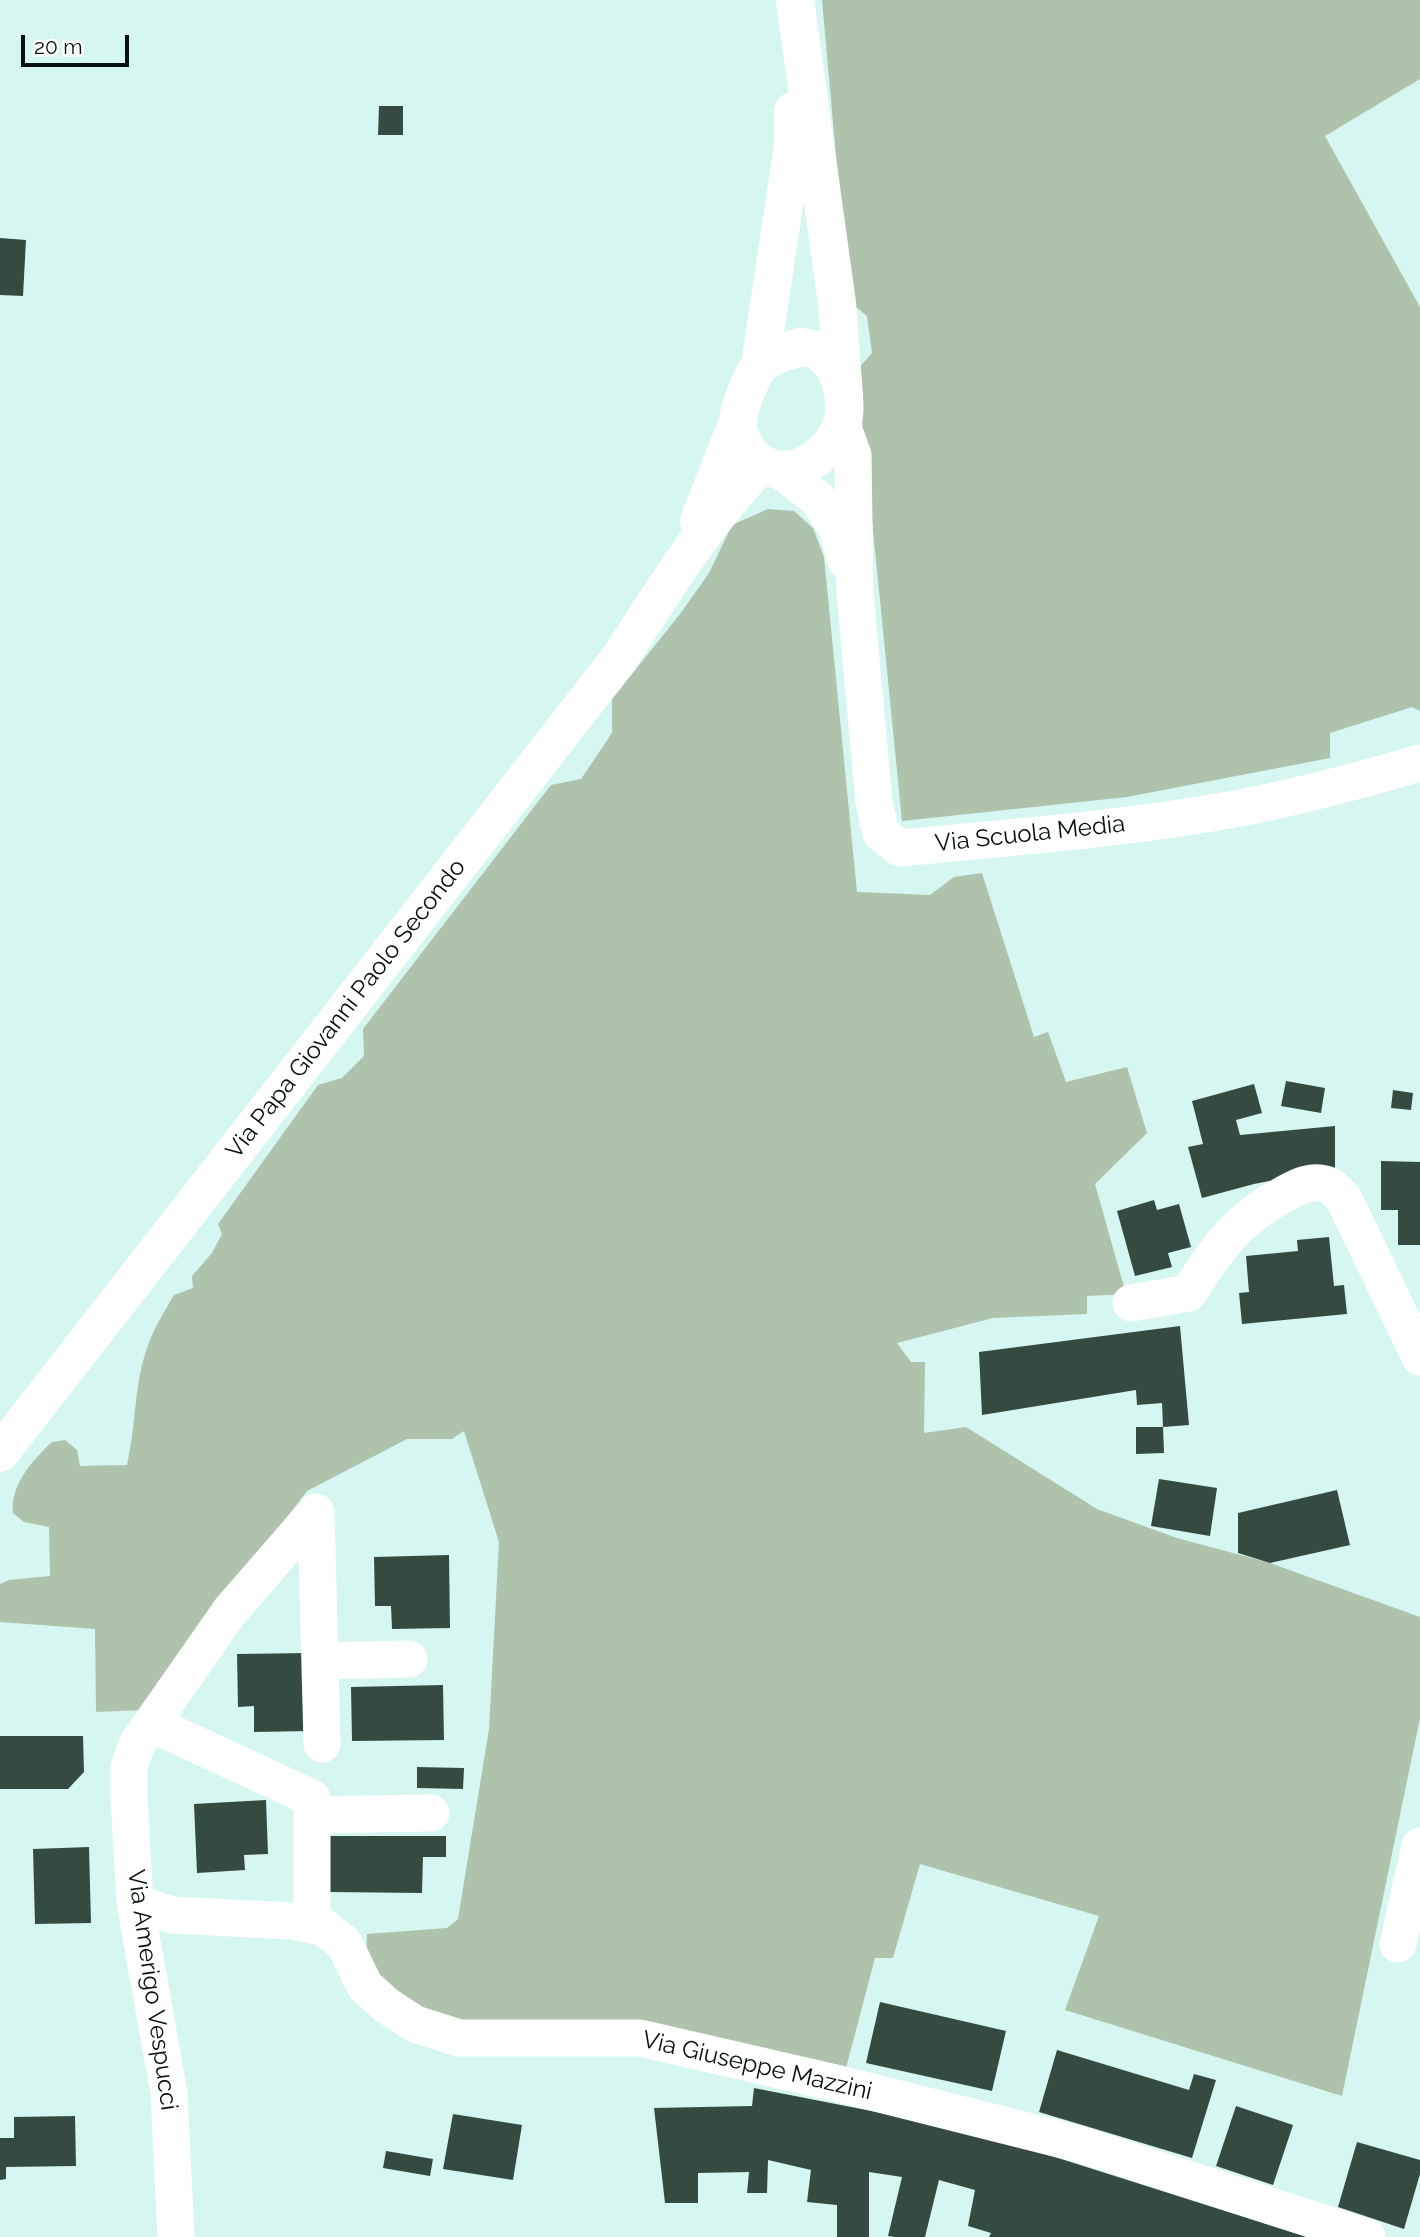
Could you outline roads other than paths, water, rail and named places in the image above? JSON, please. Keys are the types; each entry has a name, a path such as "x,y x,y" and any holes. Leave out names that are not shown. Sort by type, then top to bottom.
{"main road":[{"path":"684,559 737,424 744,397 760,365 793,146 794,0"},
{"path":"684,559 746,481 772,469 803,467 823,454 843,411 837,303 794,0"},
{"path":"760,365 780,353 801,347 821,352 837,371 843,411"},
{"path":"737,424 747,450 772,469"},
{"name":"Via Papa Giovanni Paolo Secondo","path":"0,1453 619,659 684,559"}],"street":[{"path":"843,411 853,455 855,593"},
{"path":"772,469 818,499 837,529 855,593"},
{"name":"Via Scuola Media","path":"855,593 874,802 881,834 900,848 1062,832 1213,813 1332,788 1420,763"},
{"path":"1130,1303 1189,1293 1213,1254 1234,1230 1262,1206 1298,1186 1314,1182 1330,1185 1344,1199 1420,1357"},
{"name":"Via Amerigo Vespucci","path":"176,2237 169,2093 135,1903 129,1767 137,1744 230,1611 316,1512 321,1661"},
{"path":"322,1744 321,1661 409,1659"},
{"path":"152,1724 312,1798 312,1925"},
{"path":"312,1815 431,1813"},
{"path":"1398,1944 1420,1846"},
{"name":"Via Giuseppe Mazzini","path":"135,1903 172,1915 292,1921 323,1927 344,1943 365,1986 386,2005 415,2024 459,2038 640,2038 840,2084 1079,2144 1367,2237"}]}
